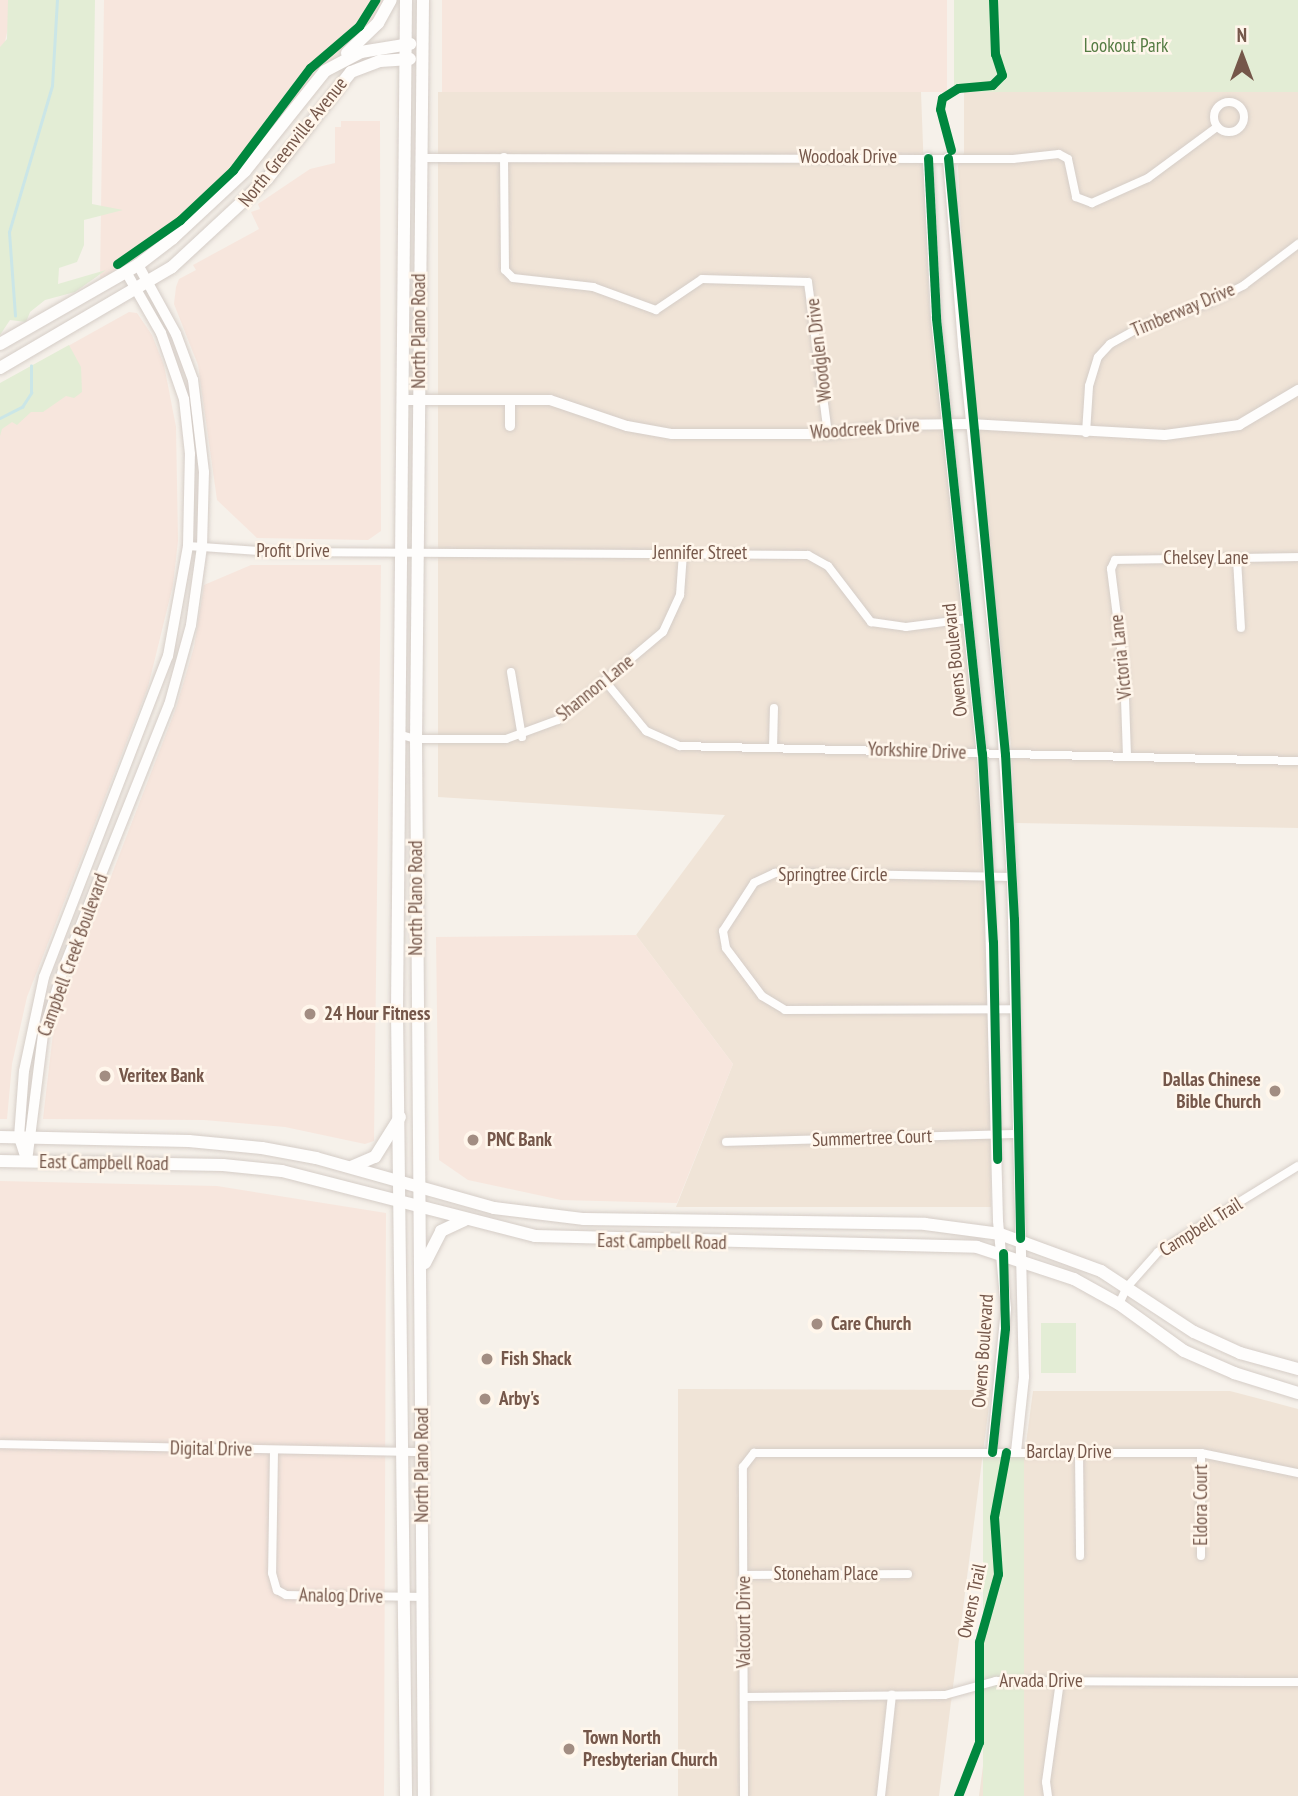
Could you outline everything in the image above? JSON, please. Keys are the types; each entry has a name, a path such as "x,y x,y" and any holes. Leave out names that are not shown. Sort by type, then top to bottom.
{"main road":[{"path":"325,71 371,31 391,0"},
{"name":"North Plano Road","path":"406,0 402,170 397,1010 406,1796"},
{"name":"North Plano Road","path":"423,0 418,397 416,1014 423,1452 424,1796"},
{"name":"North Greenville Avenue","path":"0,344 138,265 245,171 325,71 361,52 405,44 421,45"},
{"name":"North Greenville Avenue","path":"0,368 149,282 240,208 298,141 341,80 365,65 404,59 421,60"},
{"path":"402,170 412,159 420,158"},
{"path":"397,1010 416,1014"},
{"path":"351,1167 375,1157 400,1117"},
{"name":"East Campbell Road","path":"0,1137 189,1141 290,1153 419,1185 494,1208 630,1220 925,1224 1000,1234 1020,1238 1101,1271 1195,1332 1240,1353 1298,1369"},
{"name":"East Campbell Road","path":"0,1161 223,1165 282,1171 535,1236 629,1241 977,1247 1003,1253 1074,1279 1119,1304 1184,1351 1234,1373 1298,1393"},
{"path":"420,1280 435,1239 450,1226 465,1220"},
{"path":"629,1241 630,1220"},
{"path":"758,1222 758,1244"},
{"path":"406,1703 424,1702"}],"street":[{"name":"Woodoak Drive","path":"420,158 1065,156 1076,197 1092,203 1148,178 1217,127"},
{"name":"Woodglen Drive","path":"505,157 505,270 513,278 593,286 656,310 702,279 808,282 828,434"},
{"name":"Owens Boulevard","path":"928,158 936,318 982,753 989,877 996,1135 1005,1328 992,1452"},
{"name":"Owens Boulevard","path":"948,158 970,424 1005,754 1012,877 1024,1377 1016,1452"},
{"name":"Timberway Drive","path":"1086,433 1089,386 1098,357 1110,344 1141,327 1211,302 1244,285 1298,244"},
{"name":"Campbell Creek Boulevard","path":"25,1138 36,1068 56,992 169,705 182,660 202,547 199,409 186,357 138,265"},
{"name":"Campbell Creek Boulevard","path":"27,1161 25,1138 30,1031 42,986 168,656 188,546 186,411 161,332 126,272"},
{"name":"Woodcreek Drive","path":"402,400 418,397 560,402 653,433 828,434 947,424 1086,433 1220,430 1259,415 1298,390"},
{"path":"510,400 510,426"},
{"path":"186,411 199,409"},
{"name":"Profit Drive","path":"188,546 273,552 399,551"},
{"name":"Jennifer Street","path":"399,551 808,555 828,566 871,622 906,627 968,619"},
{"name":"Shannon Lane","path":"398,734 416,739 522,737 558,720 663,632 680,595 683,553"},
{"name":"Chelsey Lane","path":"1115,560 1298,557"},
{"path":"1237,559 1241,628"},
{"name":"Victoria Lane","path":"1115,560 1111,569 1126,695 1127,756"},
{"path":"168,656 182,660"},
{"path":"511,672 522,737"},
{"name":"Yorkshire Drive","path":"605,681 653,736 680,746 1298,761"},
{"path":"773,748 774,708"},
{"path":"100,839 113,844"},
{"name":"Springtree Circle","path":"1012,877 775,873 753,885 723,931 726,948 762,996 785,1010 1016,1009"},
{"path":"42,986 56,992"},
{"name":"Summertree Court","path":"726,1142 1019,1134"},
{"name":"Campbell Trail","path":"1119,1304 1127,1286 1158,1252 1298,1166"},
{"name":"Digital Drive","path":"0,1444 423,1452"},
{"name":"Analog Drive","path":"274,1451 272,1573 278,1590 286,1595 422,1597"},
{"path":"1080,1452 1080,1556"},
{"name":"Barclay Drive","path":"754,1453 1201,1453 1298,1473"},
{"name":"Valcourt Drive","path":"744,1796 743,1467 754,1453"},
{"name":"Eldora Court","path":"1201,1453 1201,1556"},
{"name":"Stoneham Place","path":"744,1575 908,1574"},
{"name":"Arvada Drive","path":"744,1697 955,1694 989,1681 1298,1682"},
{"path":"1048,1796 1046,1782 1060,1681"},
{"path":"881,1796 892,1695"}],"shaded area":[{"path":"0,0 14,0 0,65"},
{"path":"104,0 390,0 315,78 270,136 190,214 100,281"},
{"path":"442,0 947,0 947,92 442,92"},
{"path":"1298,91 1298,828 1015,823 1011,743 966,333 958,166 964,153 964,92"},
{"path":"438,92 921,92 929,305 975,711 987,923 991,1207 676,1207 733,1064 636,935 725,815 438,797"},
{"path":"341,121 380,121 381,531 368,540 257,538 217,500 198,365 174,304 176,287 179,279 196,270 193,265 259,229 251,212 260,209 258,204 310,169 335,163 335,127 341,127"},
{"path":"129,312 137,313 152,335 164,365 176,427 178,541 173,585 148,687 27,997 12,1064 7,1119 0,1119 0,384"},
{"path":"251,565 381,565 374,1141 365,1144 285,1127 204,1120 43,1119 54,1024 176,708 194,647 204,585"},
{"path":"636,935 733,1064 677,1203 561,1200 468,1180 439,1160 436,937"},
{"path":"0,1181 217,1186 386,1213 384,1796 0,1796"},
{"path":"678,1389 991,1390 939,1796 678,1796"},
{"path":"1033,1391 1230,1391 1298,1409 1298,1796 979,1796"}],"green space":[{"path":"8,0 95,0 92,204 123,210 84,220 84,245 77,262 59,268 58,284 106,270 75,292 45,300 30,312 26,322 10,320 0,335 0,47 7,39"},
{"name":"Lookout Park","path":"954,0 1298,0 1298,92 954,92"},
{"path":"69,345 81,367 82,392 74,398 66,396 43,412 31,412 17,425 12,422 2,429 0,436 0,383"},
{"path":"1041,1323 1076,1323 1076,1373 1041,1373"},
{"path":"983,1456 1024,1456 1024,1796 983,1796"}],"waterway":[{"path":"15,316 9,232 52,86 57,0"},
{"path":"0,418 22,407 31,393 31,366"}],"cycle path":[{"path":"117,264 180,220 233,170 310,68 359,26 375,0"},
{"path":"951,150 940,109 942,98 958,88 992,85 1002,75 995,54 993,0"},
{"path":"928,158 936,318 982,753 993,942 997,1159"},
{"path":"948,158 1005,754 1014,919 1020,1238"},
{"path":"992,1452 1005,1328 1003,1253"},
{"name":"Owens Trail","path":"958,1796 979,1742 979,1642 998,1574 994,1517 1006,1452"}],"place":[{"name":"24 Hour Fitness","path":"310,1014"},
{"name":"Veritex Bank","path":"105,1076"},
{"name":"Dallas Chinese Bible Church","path":"1275,1091"},
{"name":"PNC Bank","path":"473,1140"},
{"name":"Care Church","path":"817,1324"},
{"name":"Fish Shack","path":"487,1359"},
{"name":"Arby's","path":"485,1399"},
{"name":"Town North Presbyterian Church","path":"569,1749"}]}
